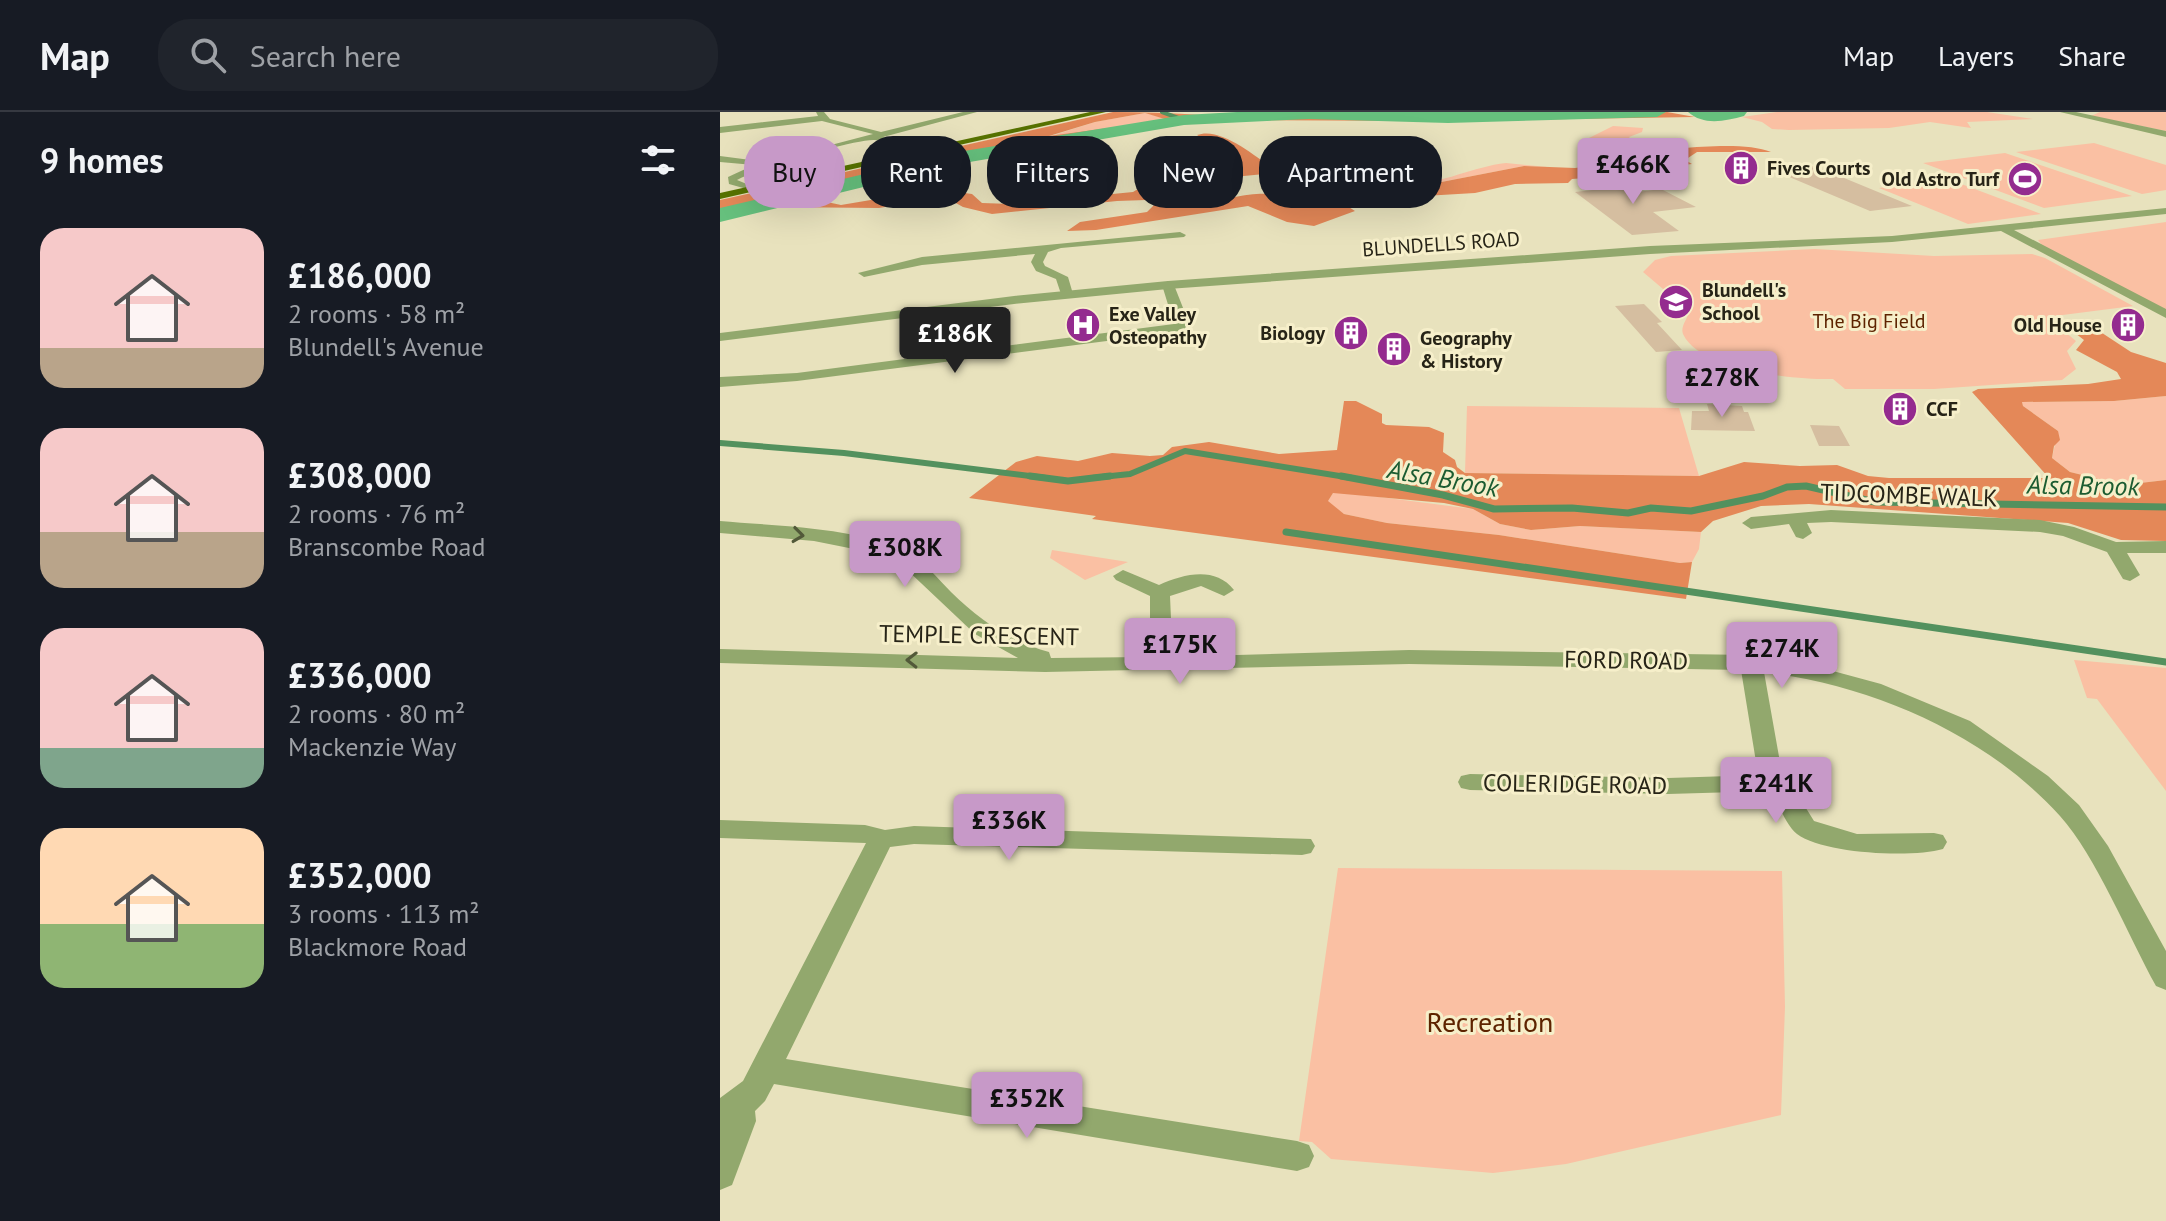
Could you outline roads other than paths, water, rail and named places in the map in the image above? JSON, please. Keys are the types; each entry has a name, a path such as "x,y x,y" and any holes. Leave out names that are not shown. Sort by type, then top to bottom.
{"main road":[{"path":"845,168 1102,112"},
{"path":"720,196 744,190"}],"street":[{"path":"870,136 973,112"},
{"path":"2067,113 2166,134"},
{"path":"720,130 821,115 882,133"},
{"path":"947,118 969,123"},
{"path":"2117,131 2130,127"},
{"path":"720,159 744,162"},
{"path":"744,172 732,179 744,187"},
{"name":"BLUNDELLS ROAD","path":"720,337 1067,294 1635,251 1869,241 2006,230 2166,211"},
{"path":"2006,230 2166,314"},
{"path":"864,273 899,272 1060,245 1188,234"},
{"path":"1043,250 1037,262 1040,268 1062,277 1067,294"},
{"path":"720,382 797,377 1181,327 1169,287"},
{"name":"TIDCOMBE WALK","path":"1751,523 1799,525 1831,516 2040,526 2067,531 2114,548 2166,547"},
{"path":"720,527 822,538 894,552 907,559 955,607 989,634 1034,656 1074,663"},
{"path":"2114,548 2130,575"},
{"path":"1123,576 1160,593"},
{"path":"1160,593 1176,584 1195,580 1208,580 1224,590"},
{"path":"1156,663 1161,642 1160,593"},
{"path":"957,661 977,653 989,643 989,634"},
{"name":"TEMPLE CRESCENT","path":"720,656 1074,663 1285,662"},
{"name":"FORD ROAD","path":"1285,662 1409,657 1751,662 1807,671 1873,689 1962,726 2039,782 2078,822 2095,846 2166,978"},
{"path":"1751,662 1769,768 1800,821 1816,833 1857,843 1934,842"},
{"name":"COLERIDGE ROAD","path":"1470,782 1668,786 1777,783"},
{"path":"720,829 865,834 874,835 880,841"},
{"path":"720,1174 739,1121 729,1109 754,1091 880,841 914,835 1251,833 1302,846"},
{"path":"764,1069 1297,1156"}],"waterway":[{"path":"1162,112 1184,120"},
{"path":"720,215 958,158 1184,120 1309,114 1448,118 1657,112"},
{"path":"1697,112 1712,117 1738,112"},
{"name":"Alsa Brook","path":"720,443 844,453 1033,476"},
{"name":"Alsa Brook","path":"1102,477 1130,474 1185,451 1350,478"},
{"name":"Alsa Brook","path":"1033,476 1046,478"},
{"name":"Alsa Brook","path":"1033,476 1068,481 1102,477"},
{"name":"Alsa Brook","path":"1102,477 1110,476"},
{"name":"Alsa Brook","path":"1341,476 1350,478"},
{"name":"Alsa Brook","path":"1092,478 1102,477"},
{"name":"Alsa Brook","path":"1350,478 1443,495 1494,509 1572,508 1628,513 1651,508 1691,511 1763,496 1787,487 1806,486 1875,502 2166,507"},
{"path":"1286,532 2166,662"}],"place":[{"name":"Fives Courts","path":"1741,168"},
{"name":"Old Astro Turf","path":"2025,179"},
{"name":"Blundell's School","path":"1676,302"},
{"name":"Exe Valley Osteopathy","path":"1083,325"},
{"name":"Old House","path":"2128,325"},
{"name":"Biology","path":"1351,333"},
{"name":"Geography & History","path":"1394,349"},
{"name":"CCF","path":"1900,409"}],"park label":[{"name":"The Big Field","path":"1869,321"},
{"name":"Recreation","path":"1490,1021"}]}
